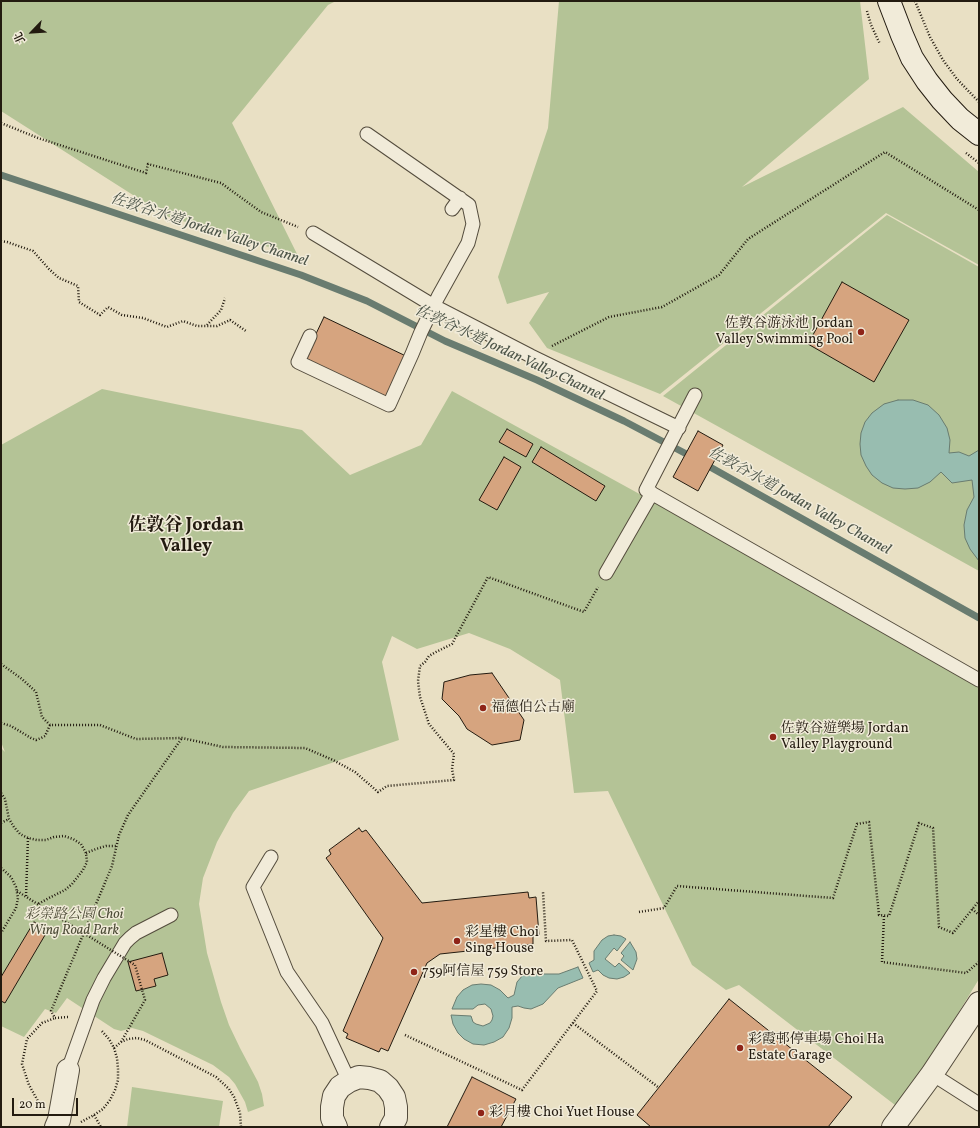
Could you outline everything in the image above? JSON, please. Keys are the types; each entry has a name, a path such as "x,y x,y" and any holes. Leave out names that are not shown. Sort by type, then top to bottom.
{"street":[{"path":"889,1 912,58 927,81 960,119 979,134"},
{"path":"893,1127 932,1074 979,1003"},
{"path":"56,1127 59,1120 68,1070"},
{"path":"336,1127 332,1118 334,1096 340,1087 359,1077 380,1081 388,1088 394,1097 396,1118 391,1127"}],"lane":[{"path":"310,336 298,362 389,405 434,306 468,243 473,224 469,204 367,134"},
{"path":"452,209 460,198"},
{"path":"313,233 434,306 679,428"},
{"path":"606,573 649,492 695,395"},
{"path":"649,492 979,680"},
{"path":"271,857 253,887 287,972 322,1024 349,1081"},
{"path":"68,1070 93,1000 125,943 136,933 171,916"},
{"path":"932,1074 979,1104"}],"path":[{"path":"916,1 930,37 943,60 957,79 979,102"},
{"path":"1,123 38,138 146,173 148,164 221,183 261,212 313,233"},
{"path":"532,356 609,317 662,307 719,275 748,239 885,152 979,210"},
{"path":"1,241 33,251 49,270 59,278 78,286 79,302 100,315 108,307 122,315 143,318 167,327 183,321 197,326 217,326 230,320 246,331"},
{"path":"206,326 220,310 225,298"},
{"path":"1,664 22,679 36,692 42,717 50,725 100,725 136,738 182,738 223,747 305,748 333,760 355,772 378,792 387,786 454,780 452,769 454,754 429,724 420,697 418,681 420,666 429,656 452,644 488,577 584,612 606,573"},
{"path":"1,723 11,726 36,740 45,736 50,725"},
{"path":"55,1018 51,1011 112,866 120,835 128,815 182,738"},
{"path":"1,793 5,799 9,819 20,834 37,840 46,840 64,836 73,839 80,844 86,853 87,862 78,878 65,890 38,904"},
{"path":"1,823 9,819"},
{"path":"639,912 664,908 676,886 833,898 856,824 869,822 879,915 889,916 919,823 933,828 939,926 953,933 979,901"},
{"path":"26,896 28,838"},
{"path":"86,853 106,846 117,846"},
{"path":"1,868 11,877 16,887 18,898 16,908 1,933"},
{"path":"17,891 135,965 146,1000 121,1042"},
{"path":"405,1035 522,1090 597,991 572,940 546,941 543,892"},
{"path":"972,909 979,915"},
{"path":"884,916 882,962 966,973 979,962"},
{"path":"39,1108 38,1101 29,1085 22,1064 27,1039 42,1023 55,1018 65,1016 85,1020 95,1025 110,1039 117,1058 118,1080 110,1100 103,1109 80,1124"},
{"path":"573,1023 658,1087"},
{"path":"114,1048 121,1042 128,1039 137,1038 145,1040 216,1077 229,1089 234,1097 240,1114 241,1127"},
{"path":"94,1115 101,1127"}],"green space":[{"path":"1,1 336,1 328,5 232,123 298,256 166,216 1,111"},
{"path":"559,1 860,1 869,79 742,187 903,107 979,172 979,265 886,213 660,394 547,348 529,323 549,292 507,304 498,277 548,128"},
{"name":"佐敦谷游泳池 Jordan Valley Swimming Pool","path":"887,215 979,267 979,571 663,396"},
{"name":"彩榮路公園 Choi Wing Road Park","path":"102,389 302,430 350,475 421,445 452,391 887,630 979,683 979,979 924,1069 895,1105 739,985 726,990 692,965 608,791 574,793 560,680 510,649 469,633 417,649 392,636 382,662 399,740 249,791 233,813 217,842 203,878 199,904 207,953 229,1025 258,1082 264,1106 248,1112 245,1102 235,1084 229,1077 213,1065 143,1031 132,1028 121,1031 114,1029 67,998 56,1013 45,1009 24,1037 1,1026 1,748 5,752 1,742 1,445"},
{"path":"132,1087 223,1101 219,1127 127,1127"}],"water":[{"path":"898,400 913,400 928,405 939,415 947,428 950,440 949,453 959,452 969,456 979,450 979,561 970,549 965,538 964,525 967,510 974,497 972,480 952,483 941,472 930,482 918,488 893,488 882,483 872,475 866,466 861,455 860,444 861,433 865,422 872,413 884,404"},
{"path":"608,936 621,936 626,939 617,951 614,948 605,959 615,967 619,963 630,973 617,979 609,978 598,970 593,972 589,963 594,960 594,951 602,940"},
{"path":"630,942 636,952 637,959 633,970 621,960 624,956 621,953"},
{"path":"578,967 583,978 558,988 543,1004 531,1009 518,1006 512,1007 512,1018 509,1028 503,1037 494,1042 484,1045 473,1044 464,1039 458,1033 453,1024 451,1015 471,1016 473,1022 483,1026 490,1023 492,1020 493,1016 491,1009 485,1004 478,1005 473,1009 452,1009 457,997 463,990 472,985 491,985 500,990 508,998 514,995 517,982 523,975 559,974"}],"building":[{"path":"842,282 909,320 874,382 808,344"},
{"path":"324,317 408,357 388,398 304,359"},
{"path":"507,429 533,444 526,457 499,442"},
{"path":"698,431 723,445 698,491 673,477"},
{"path":"541,447 605,486 596,501 532,462"},
{"path":"504,457 521,467 497,510 479,500"},
{"name":"福德伯公古廟","path":"492,673 524,720 520,740 492,745 467,729 459,716 442,699 444,682 470,675"},
{"name":"彩星樓 Choi Sing House","path":"359,828 362,832 366,830 422,903 528,892 529,898 536,897 539,935 533,936 533,944 440,954 427,963 388,1051 381,1048 379,1052 346,1038 348,1034 343,1031 383,938 326,858 331,854 329,850"},
{"path":"34,922 48,930 5,1003 1,1001 1,977"},
{"path":"162,953 168,975 154,979 156,986 136,991 128,962"},
{"name":"彩霞邨停車場 Choi Ha Estate Garage","path":"729,999 852,1097 828,1127 651,1127 637,1115"},
{"name":"彩月樓 Choi Yuet House","path":"472,1077 516,1099 501,1127 447,1127"}],"waterway":[{"name":"佐敦谷水道 Jordan Valley Channel","path":"1,175 301,275 367,301 445,341 537,380 624,421 694,458"},
{"name":"佐敦谷水道 Jordan Valley Channel","path":"703,463 979,618"}],"place":[{"name":"佐敦谷游泳池 Jordan Valley Swimming Pool","path":"861,332"},
{"name":"福德伯公古廟","path":"483,708"},
{"name":"佐敦谷遊樂場 Jordan Valley Playground","path":"773,737"},
{"name":"彩星樓 Choi Sing House","path":"457,941"},
{"name":"759阿信屋 759 Store","path":"414,972"},
{"name":"彩霞邨停車場 Choi Ha Estate Garage","path":"740,1048"},
{"name":"彩月樓 Choi Yuet House","path":"481,1113"}],"district":[{"name":"佐敦谷 Jordan Valley","path":"186,537"}]}
